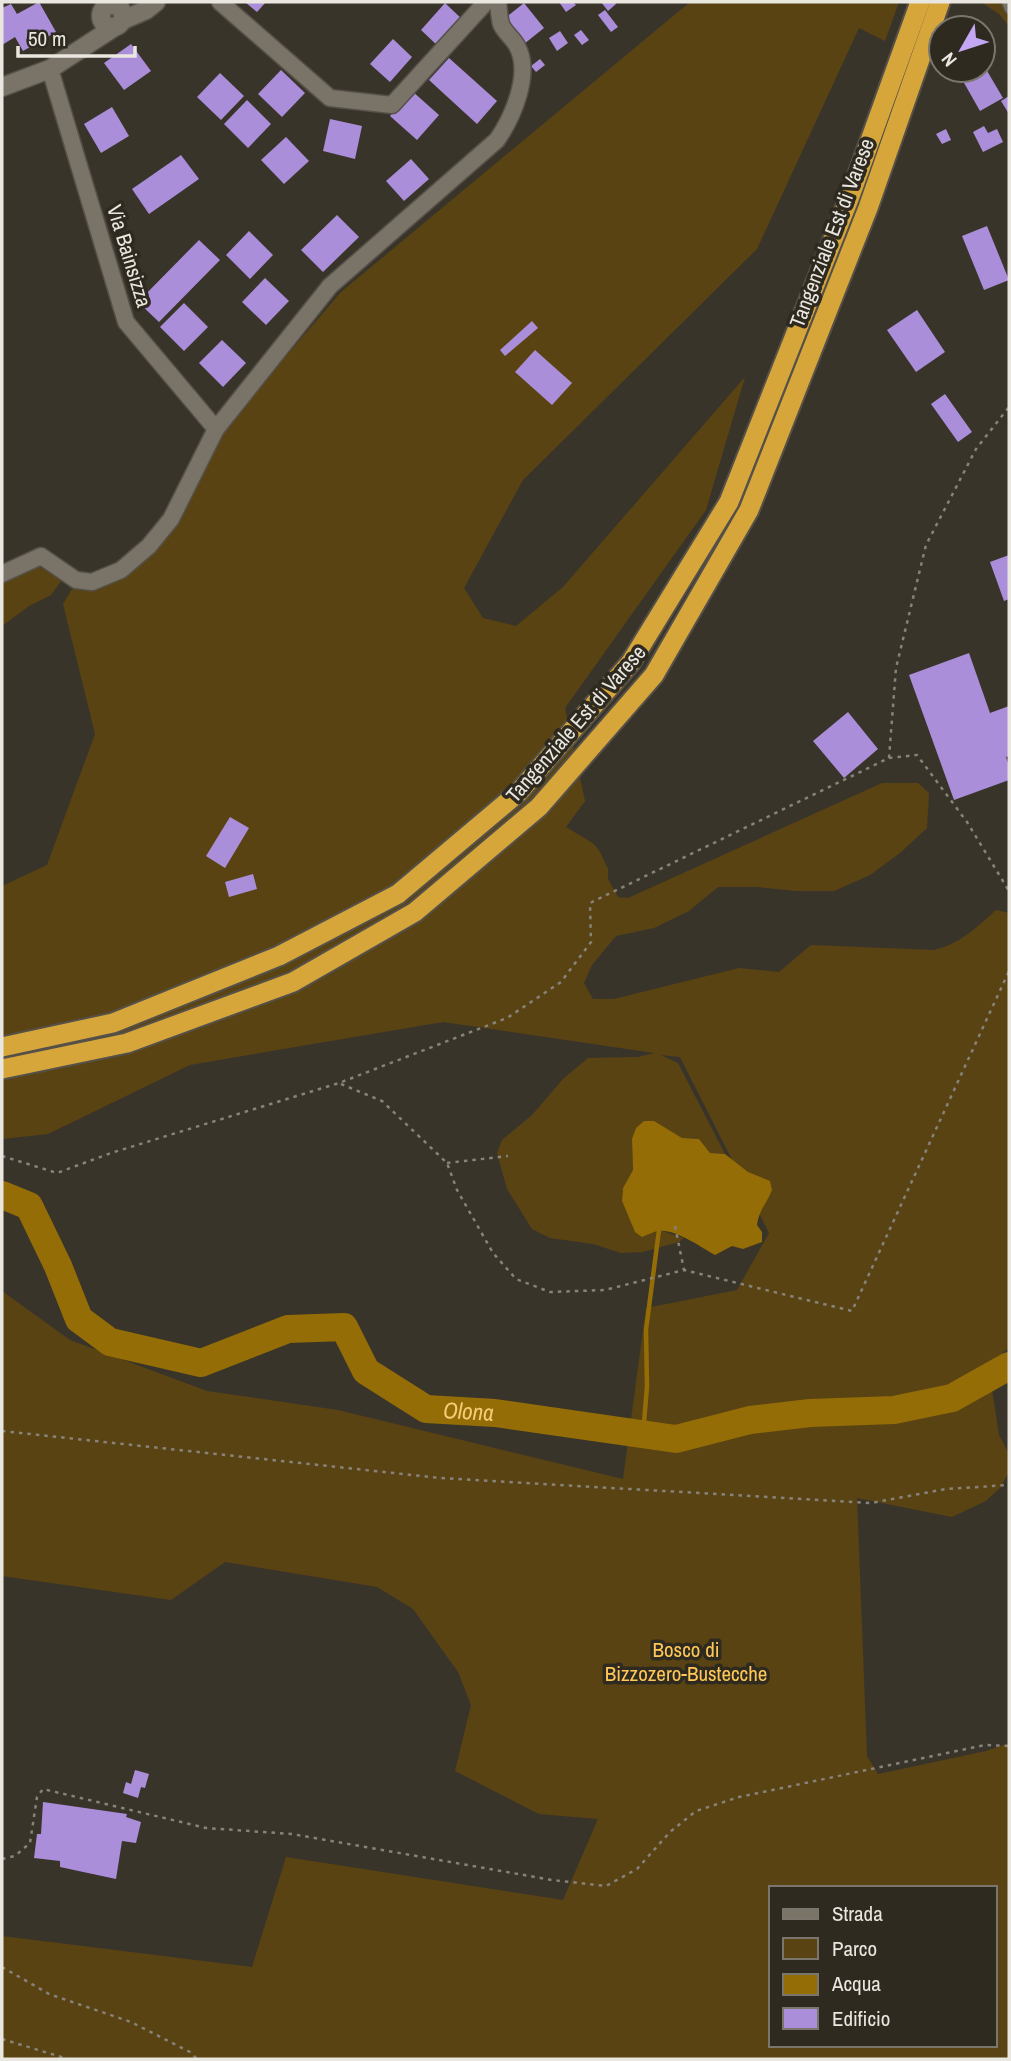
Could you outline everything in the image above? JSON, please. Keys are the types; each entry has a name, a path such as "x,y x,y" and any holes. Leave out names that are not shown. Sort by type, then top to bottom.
{"highway":[{"name":"Tangenziale Est di Varese","path":"2,1047 113,1023 279,956 398,894 519,792 631,662 729,502 849,200 919,2"},
{"name":"Tangenziale Est di Varese","path":"2,1069 127,1043 293,982 415,912 539,807 654,676 749,510 868,208 940,2"}],"street":[{"path":"220,2 330,98 392,105 486,2"},
{"path":"2,574 41,556 76,580 92,582 121,570 149,547 171,519 216,429 330,286 497,139 508,124 518,103 522,62 518,47 501,26 498,2"},
{"path":"2,87 50,69 72,55 109,11 151,6"},
{"name":"Via Bainsizza","path":"50,69 126,321 216,429"}],"lane":[{"path":"1006,2 1009,9"}],"path":[{"path":"889,758 896,668 926,545 976,449 1009,407"},
{"path":"2,1156 57,1173 111,1153 339,1083 507,1018 561,982 591,942 590,903 889,758 917,755 967,822 1009,891"},
{"path":"339,1083 382,1101 447,1163 457,1190 493,1253 516,1279 550,1292 605,1290 684,1270 852,1311 1009,971"},
{"path":"447,1163 508,1156"},
{"path":"675,1226 684,1270"},
{"path":"2,1431 440,1478 870,1503 946,1489 1009,1485"},
{"path":"2,1858 15,1856 30,1843 37,1797 43,1789 206,1828 292,1834 552,1880 606,1886 637,1869 670,1832 696,1811 739,1797 985,1745 1009,1746"},
{"path":"2,1967 49,1994 131,2022 190,2052 197,2059"},
{"path":"2,2039 68,2059"}],"green space":[{"name":"Bosco di Bizzozero-Bustecche","path":"690,2 899,2 885,41 859,28 757,249 523,480 464,588 483,618 516,626 563,587 745,377 706,510 565,708 585,801 566,827 594,844 608,869 608,879 618,897 628,898 882,783 918,783 929,793 927,828 900,853 870,875 834,891 718,887 689,911 654,928 616,936 592,965 584,983 593,999 614,999 739,968 779,972 811,945 934,950 960,939 996,910 1009,913 1009,1348 988,1364 999,1435 1008,1452 1009,1472 1000,1488 986,1501 952,1517 857,1498 867,1756 878,1774 986,1751 1009,1743 1009,2059 2,2059 2,1936 252,1967 286,1857 563,1900 598,1819 539,1814 455,1771 471,1705 458,1672 413,1609 377,1587 225,1562 171,1600 2,1576 2,1291 70,1340 207,1391 338,1410 623,1479 646,1308 737,1290 769,1233 680,1057 661,1055 678,1063 725,1154 710,1153 699,1139 682,1138 669,1131 632,1139 633,1170 623,1188 622,1201 635,1232 659,1230 684,1238 679,1242 643,1252 621,1253 593,1244 550,1238 532,1229 507,1189 497,1153 502,1140 532,1115 563,1079 588,1058 638,1057 654,1053 443,1022 190,1065 48,1134 2,1139 2,886 47,865 95,734 63,604 72,589 90,588 151,551 224,428 341,292"},
{"path":"981,2 1009,2 1009,26 999,14"},
{"path":"37,565 61,581 51,595 29,606 2,626 2,582"}],"water":[{"path":"644,1121 654,1121 682,1138 699,1139 710,1153 725,1154 748,1172 770,1181 772,1190 757,1225 762,1232 762,1242 743,1249 732,1246 715,1255 672,1232 658,1231 642,1237 635,1232 622,1201 623,1188 633,1170 632,1139 636,1128"}],"building":[{"path":"39,2 56,32 23,51 15,37 2,45 2,8 11,4 17,14"},
{"path":"245,2 266,2 257,12"},
{"path":"559,2 573,2 576,5 566,12"},
{"path":"601,2 615,2 616,4 608,11"},
{"path":"445,3 464,21 440,48 421,30"},
{"path":"524,3 544,28 524,44 504,19"},
{"path":"605,10 618,27 611,32 598,15"},
{"path":"581,30 589,40 582,45 574,35"},
{"path":"560,31 568,43 557,51 549,38"},
{"path":"393,39 412,57 390,82 370,64"},
{"path":"131,44 151,71 124,90 104,63"},
{"path":"449,58 497,101 477,124 429,80"},
{"path":"540,59 545,65 536,72 531,66"},
{"path":"281,70 305,93 282,117 258,94"},
{"path":"220,73 244,96 221,120 197,97"},
{"path":"965,84 995,84 1003,98 980,111"},
{"path":"412,91 439,115 417,140 390,116"},
{"path":"1009,96 1009,114 1001,101"},
{"path":"247,100 271,124 248,148 224,124"},
{"path":"112,107 129,136 101,153 84,124"},
{"path":"330,119 362,126 355,159 323,151"},
{"path":"984,126 988,133 997,129 1003,142 983,152 973,132"},
{"path":"946,129 951,140 942,144 936,134"},
{"path":"286,137 309,161 284,184 261,160"},
{"path":"181,155 199,179 149,214 132,189"},
{"path":"411,159 429,179 404,201 386,181"},
{"path":"337,215 359,237 323,272 301,250"},
{"path":"987,226 1009,280 984,290 962,236"},
{"path":"249,231 273,255 250,279 226,255"},
{"path":"199,240 220,260 159,322 138,302"},
{"path":"265,278 289,301 266,325 242,302"},
{"path":"184,303 208,327 184,351 160,327"},
{"path":"917,310 945,352 916,372 887,330"},
{"path":"532,321 538,328 505,356 500,350"},
{"path":"222,340 246,363 223,387 199,363"},
{"path":"535,350 572,383 552,405 515,372"},
{"path":"945,394 972,432 958,442 931,404"},
{"path":"1009,555 1009,599 1004,601 990,562"},
{"path":"969,653 990,713 1009,706 1009,756 1006,757 1009,780 954,800 909,675"},
{"path":"848,712 878,749 844,778 813,741"},
{"path":"230,817 249,828 225,868 206,856"},
{"path":"253,874 257,889 229,897 225,882"},
{"path":"135,1770 149,1774 145,1788 141,1787 138,1798 123,1793 126,1782 131,1784"},
{"path":"43,1802 127,1814 126,1817 141,1822 136,1843 122,1841 116,1879 60,1867 60,1861 34,1858 37,1834 41,1834"}],"waterway":[{"name":"Olona","path":"2,1195 29,1206 58,1266 79,1319 110,1342 201,1363 288,1329 344,1327 366,1371 426,1409 495,1413 676,1439 750,1420 810,1413 894,1410 952,1398 1009,1366"},
{"path":"643,1435 647,1386 646,1330 659,1230"}]}
